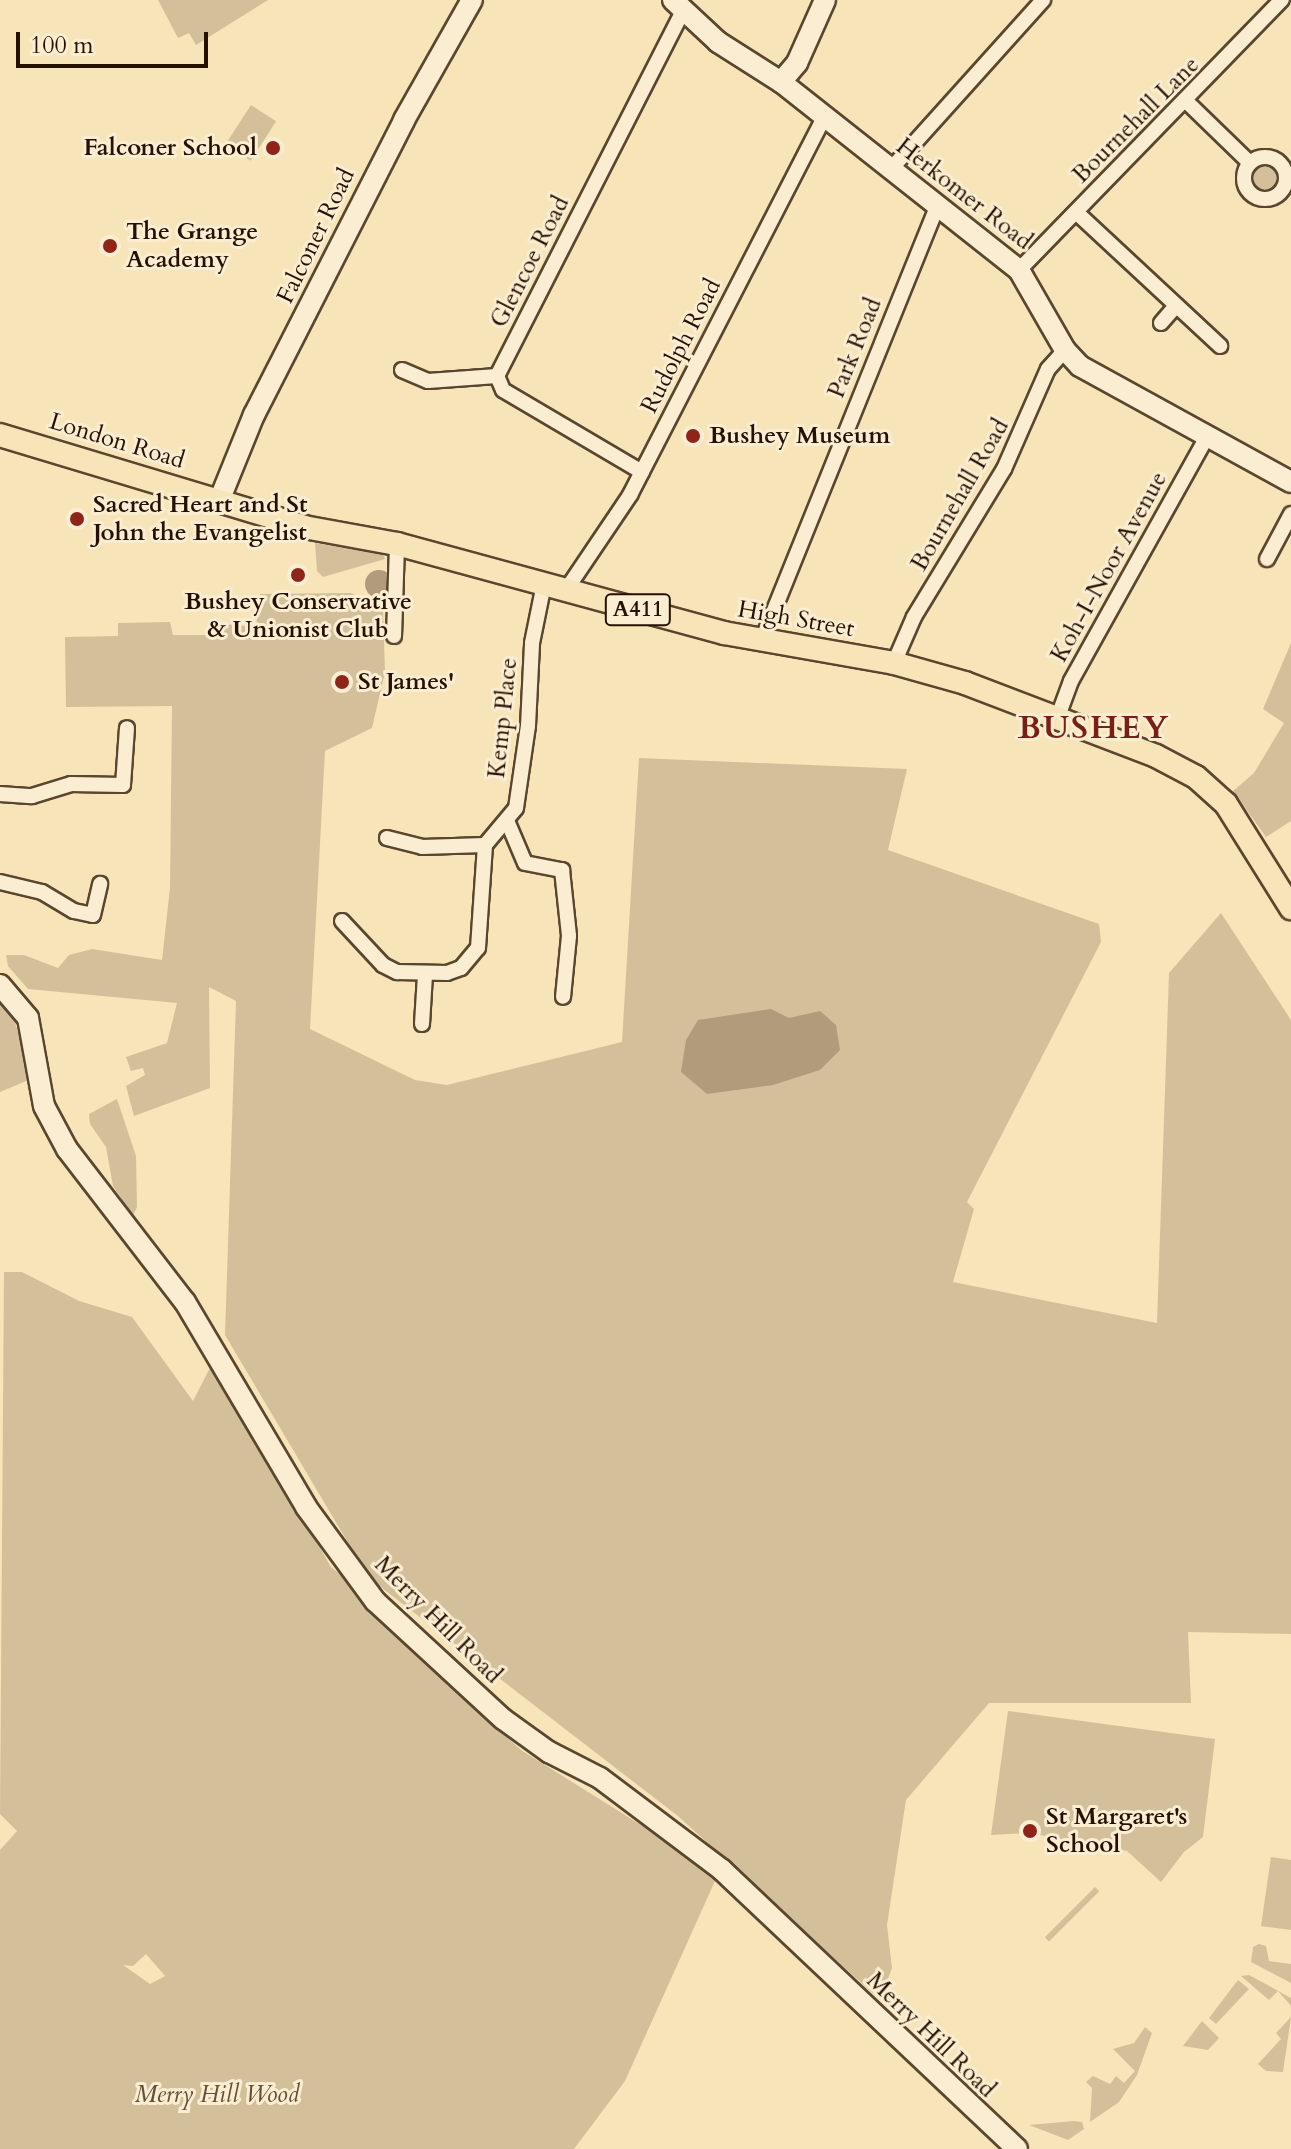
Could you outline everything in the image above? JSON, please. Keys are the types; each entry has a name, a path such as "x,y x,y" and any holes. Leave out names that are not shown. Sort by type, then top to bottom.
{"main road":[{"name":"London Road","path":"0,435 219,501"},
{"name":"High Street","path":"219,501 304,527 397,544 762,640 894,663 965,683 1156,756 1212,789 1291,908"}],"street":[{"name":"Falconer Road","path":"219,501 254,415 404,120 472,0"},
{"path":"781,82 797,63 825,0"},
{"path":"890,170 1043,0"},
{"name":"Bournehall Lane","path":"1019,270 1282,0"},
{"name":"Herkomer Road","path":"678,6 718,42 781,82 825,115 1019,270 1065,350 1080,366 1291,482"},
{"name":"Glencoe Road","path":"497,376 678,6"},
{"path":"1186,101 1250,163"},
{"name":"Rudolph Road","path":"566,590 642,472 825,115"},
{"name":"Park Road","path":"762,640 937,207"},
{"path":"1076,212 1174,308 1220,346"},
{"path":"1161,323 1174,308"},
{"name":"Bournehall Road","path":"894,663 914,617 1004,469 1048,369 1065,350"},
{"path":"402,370 428,381 497,376 503,390 642,472"},
{"name":"Koh-I-Noor Avenue","path":"1057,719 1071,681 1206,438"},
{"path":"1267,559 1291,514"},
{"path":"394,636 397,544"},
{"name":"Kemp Place","path":"485,845 508,823 516,808 528,726 532,643 544,584"},
{"path":"0,794 32,796 71,784 123,785 127,728"},
{"path":"508,823 525,863 562,870 569,936 563,997"},
{"path":"342,921 383,965 425,975 461,968 481,941 485,845 422,847 387,838"},
{"path":"0,882 42,892 74,911 93,915 100,884"},
{"path":"422,1024 425,975"},
{"name":"Merry Hill Road","path":"0,985 28,1018 41,1096 67,1149 185,1302 306,1507 375,1601 503,1719 549,1752 600,1778 722,1870 1017,2149"}],"green space":[{"path":"158,0 268,0 196,45 189,33 178,38"},
{"path":"251,105 276,121 251,161 225,144"},
{"path":"1266,161 1278,165 1282,177 1278,189 1266,193 1254,189 1250,177 1254,165"},
{"path":"315,543 383,554 385,559 323,577 317,571"},
{"path":"351,593 383,609 385,672 372,728 325,751 310,1029 415,1080 447,1085 622,1042 639,758 907,769 888,850 1099,924 1101,942 967,1202 974,1209 953,1282 1157,1323 1169,973 1221,913 1291,1020 1291,1634 1188,1632 1191,1703 989,1703 906,1800 887,1925 892,1968 880,2000 678,1816 369,1578 225,1335 236,1001 209,987 210,1088 134,1116 126,1086 145,1075 143,1068 131,1071 126,1057 167,1043 177,1003 28,989 8,966 6,955 24,955 58,968 69,955 92,949 162,960 170,888 172,706 66,707 65,637 118,636 118,623 170,622 173,635 214,635 214,623 256,627 260,594"},
{"path":"1291,643 1291,821 1266,837 1233,791 1254,773 1284,723 1263,709"},
{"path":"0,999 13,1015 31,1079 0,1092"},
{"path":"117,1099 136,1156 137,1207 133,1216 113,1186 106,1147 90,1124 89,1114"},
{"name":"Merry Hill Wood","path":"4,1272 22,1272 79,1301 132,1317 193,1401 213,1362 331,1567 366,1596 413,1652 521,1750 713,1870 715,1881 625,2081 574,2149 0,2149 0,1850 17,1831 0,1814","holes":["146,1954 165,1976 150,1984 123,1965 133,1966"]},
{"path":"1008,1711 1215,1739 1203,1837 1184,1852 1161,1882 1127,1851 1029,1833 991,1835"},
{"path":"1271,1857 1291,1860 1291,1930 1261,1926"},
{"path":"1095,1887 1099,1891 1049,1941 1045,1937"},
{"path":"1259,1944 1266,1946 1269,1961 1291,1964 1291,1983 1251,1962 1253,1947"},
{"path":"1249,1975 1291,1998 1291,2006 1278,1991 1269,2000 1241,1976"},
{"path":"1238,1980 1249,1989 1216,2024 1209,2018"},
{"path":"1291,2017 1283,2072 1266,2071 1258,2064 1281,2039 1276,2033"},
{"path":"1202,2021 1219,2038 1208,2050 1183,2046"},
{"path":"1145,2027 1152,2033 1137,2075 1119,2102 1090,2122 1092,2088 1086,2082 1093,2076 1110,2084 1116,2076 1124,2083 1135,2071 1113,2049 1134,2043"},
{"path":"1082,2122 1084,2129 1068,2140 1029,2125"}],"shaded area":[{"path":"379,570 389,574 393,584 389,594 379,598 369,594 365,584 369,574"},
{"path":"771,1009 789,1018 820,1011 836,1025 840,1050 820,1070 773,1085 707,1094 681,1072 686,1040 698,1020"}],"place":[{"name":"Falconer School","path":"273,148"},
{"name":"The Grange Academy","path":"110,246"},
{"name":"Bushey Museum","path":"693,436"},
{"name":"Sacred Heart and St John the Evangelist","path":"77,519"},
{"name":"Bushey Conservative & Unionist Club","path":"298,575"},
{"name":"St James'","path":"342,682"},
{"name":"St Margaret's School","path":"1030,1831"}],"district":[{"name":"BUSHEY","path":"1094,728"}]}
